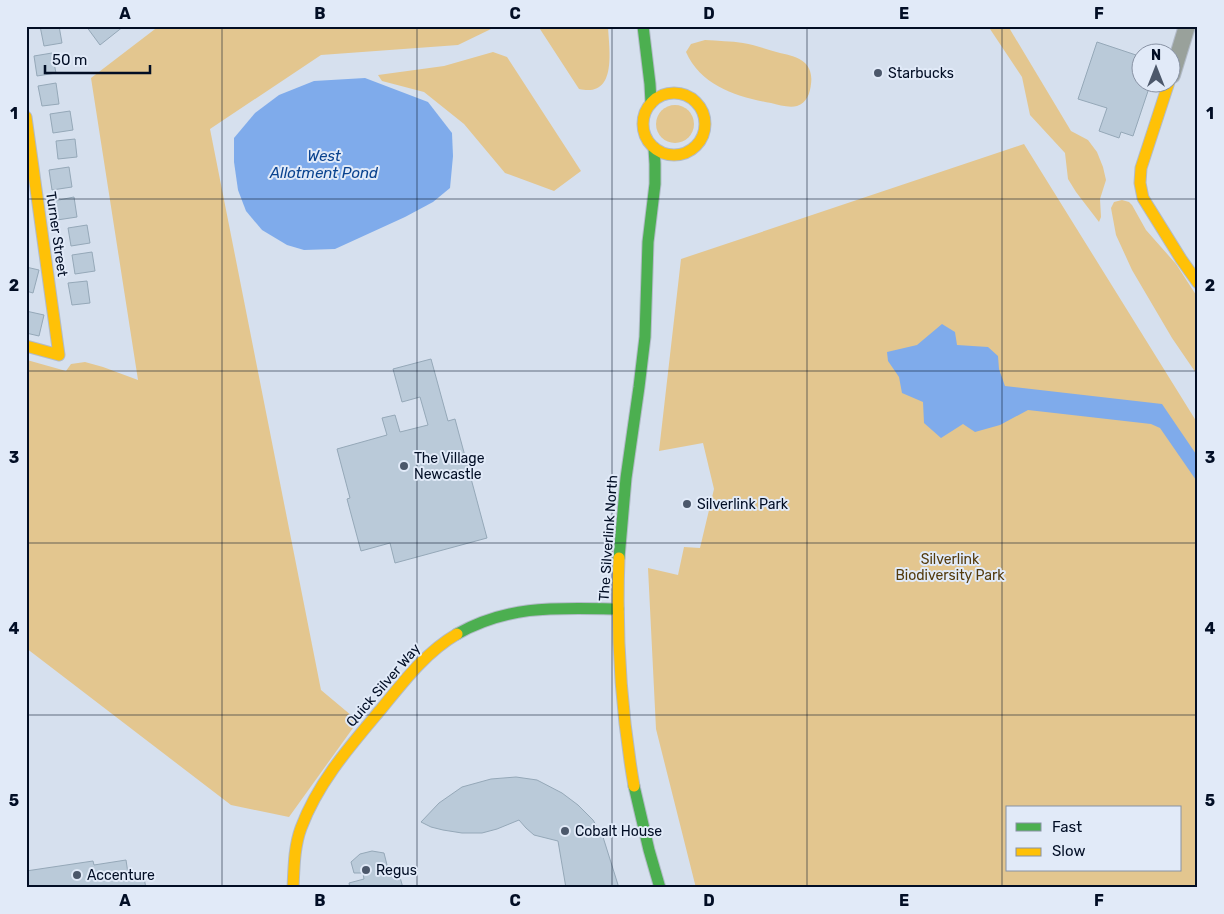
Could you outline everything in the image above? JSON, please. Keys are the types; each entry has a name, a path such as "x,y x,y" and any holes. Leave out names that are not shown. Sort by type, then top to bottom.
{"street":[{"path":"643,26 651,103"},
{"path":"1182,42 1187,26"},
{"path":"649,71 674,94"},
{"path":"1166,92 1141,168 1140,183 1143,198 1198,283"},
{"path":"674,94 687,96 697,104 705,120 704,132 698,144 693,149 680,155 666,154 654,148 646,138 643,125 645,114 651,103 661,96 674,94"},
{"name":"Turner Street","path":"26,117 59,355 26,346"},
{"name":"The Silverlink North","path":"654,148 656,161 655,188 650,214 648,241 644,351 624,495 618,609 619,670 627,745 635,790 660,888"},
{"name":"The Silverlink North","path":"655,188 664,173 680,155"},
{"name":"Quick Silver Way","path":"292,888 297,843 311,803 343,756 413,670 441,644 474,625 513,612 545,609 618,609"}],"green space":[{"path":"159,26 490,26 491,29 458,45 321,55 210,129 321,690 358,721 289,817 231,805 26,648 26,363 27,360 66,371 71,364 85,362 138,380 91,78"},
{"path":"538,26 608,26 610,59 606,79 600,86 591,90 579,89"},
{"path":"988,26 1008,26 1071,131 1088,140 1097,152 1106,180 1100,199 1101,217 1099,222 1068,179 1065,153 1030,115 1022,77"},
{"path":"705,40 748,44 800,59 807,65 811,73 810,91 807,97 803,103 794,107 745,97 721,88 701,73 686,52 691,44"},
{"path":"493,52 507,57 581,171 554,191 505,173 464,124 424,92 382,81 378,75 444,66"},
{"path":"675,105 682,106 688,111 693,117 693,131 688,137 682,142 675,143 668,142 662,137 657,131 656,124 657,117 662,111 668,106"},
{"name":"Silverlink Biodiversity Park","path":"1024,144 1198,424 1198,888 696,888 656,729 648,568 678,575 684,547 700,548 714,489 703,443 659,451 681,259"},
{"path":"1122,200 1132,205 1146,230 1176,264 1198,298 1198,376 1172,338 1132,270 1116,235 1111,208 1114,202"}],"water":[{"name":"West Allotment Pond","path":"365,78 428,102 452,133 453,156 450,188 433,202 405,217 335,249 304,250 287,245 262,230 246,211 238,190 234,162 234,138 255,113 279,95 314,81"},
{"path":"942,324 955,332 957,345 988,347 998,356 999,369 1005,386 1162,404 1198,457 1198,483 1160,428 1151,424 1028,410 1000,425 975,432 963,424 941,438 924,423 923,402 902,393 899,377 888,361 887,352 917,345"}],"building":[{"path":"40,26 59,26 62,43 44,46"},
{"path":"86,26 124,26 100,45"},
{"path":"1097,42 1132,54 1132,92 1148,92 1133,136 1121,132 1119,138 1099,131 1107,108 1078,99"},
{"path":"52,53 56,73 37,76 34,56"},
{"path":"56,83 59,104 42,106 38,86"},
{"path":"70,111 73,130 53,133 50,114"},
{"path":"75,139 77,157 58,159 56,141"},
{"path":"69,167 72,187 52,190 49,170"},
{"path":"74,197 77,217 57,220 54,201"},
{"path":"87,225 90,243 71,246 68,228"},
{"path":"92,252 95,271 75,274 72,255"},
{"path":"26,267 39,270 33,293 26,291"},
{"path":"87,281 90,303 72,305 68,283"},
{"path":"26,311 44,315 39,336 26,333"},
{"name":"The Village Newcastle","path":"431,359 448,421 455,419 487,538 395,563 390,543 361,551 347,499 350,498 337,449 387,435 382,418 395,415 400,432 428,425 420,397 402,402 393,369"},
{"name":"Cobalt House","path":"516,777 537,780 562,793 593,820 603,837 619,888 566,888 558,841 534,835 519,820 482,833 462,833 443,830 421,822 439,803 462,787 491,779"},
{"name":"Regus","path":"372,851 384,853 387,865 380,869 381,875 398,870 403,888 350,888 349,883 364,879 363,873 354,873 351,862 360,854"},
{"name":"Accenture","path":"126,860 129,880 144,878 146,888 26,888 26,871 93,861 94,865"}],"traffic: fast":[{"path":"643,26 651,103"},
{"path":"619,558 626,478 645,337 648,242 655,184 654,148"},
{"path":"457,634 496,617 516,613 576,608 618,609"},
{"path":"634,786 660,888"}],"traffic: slow":[{"path":"1166,92 1141,168 1140,183 1143,198 1198,283"},
{"path":"674,93 691,98 696,102 700,107 705,124 700,141 696,146 691,150 674,155 657,150 652,146 648,141 643,124 648,107 652,102 657,98 674,93"},
{"path":"26,117 59,355 26,346"},
{"path":"619,558 618,616 620,673 634,786"},
{"path":"293,888 297,843 301,828 316,795 347,750 407,677 435,649 457,634"}],"place":[{"name":"Starbucks","path":"878,73"},
{"name":"The Village Newcastle","path":"404,466"},
{"name":"Silverlink Park","path":"687,504"},
{"name":"Cobalt House","path":"565,831"},
{"name":"Regus","path":"366,870"},
{"name":"Accenture","path":"77,875"}]}
